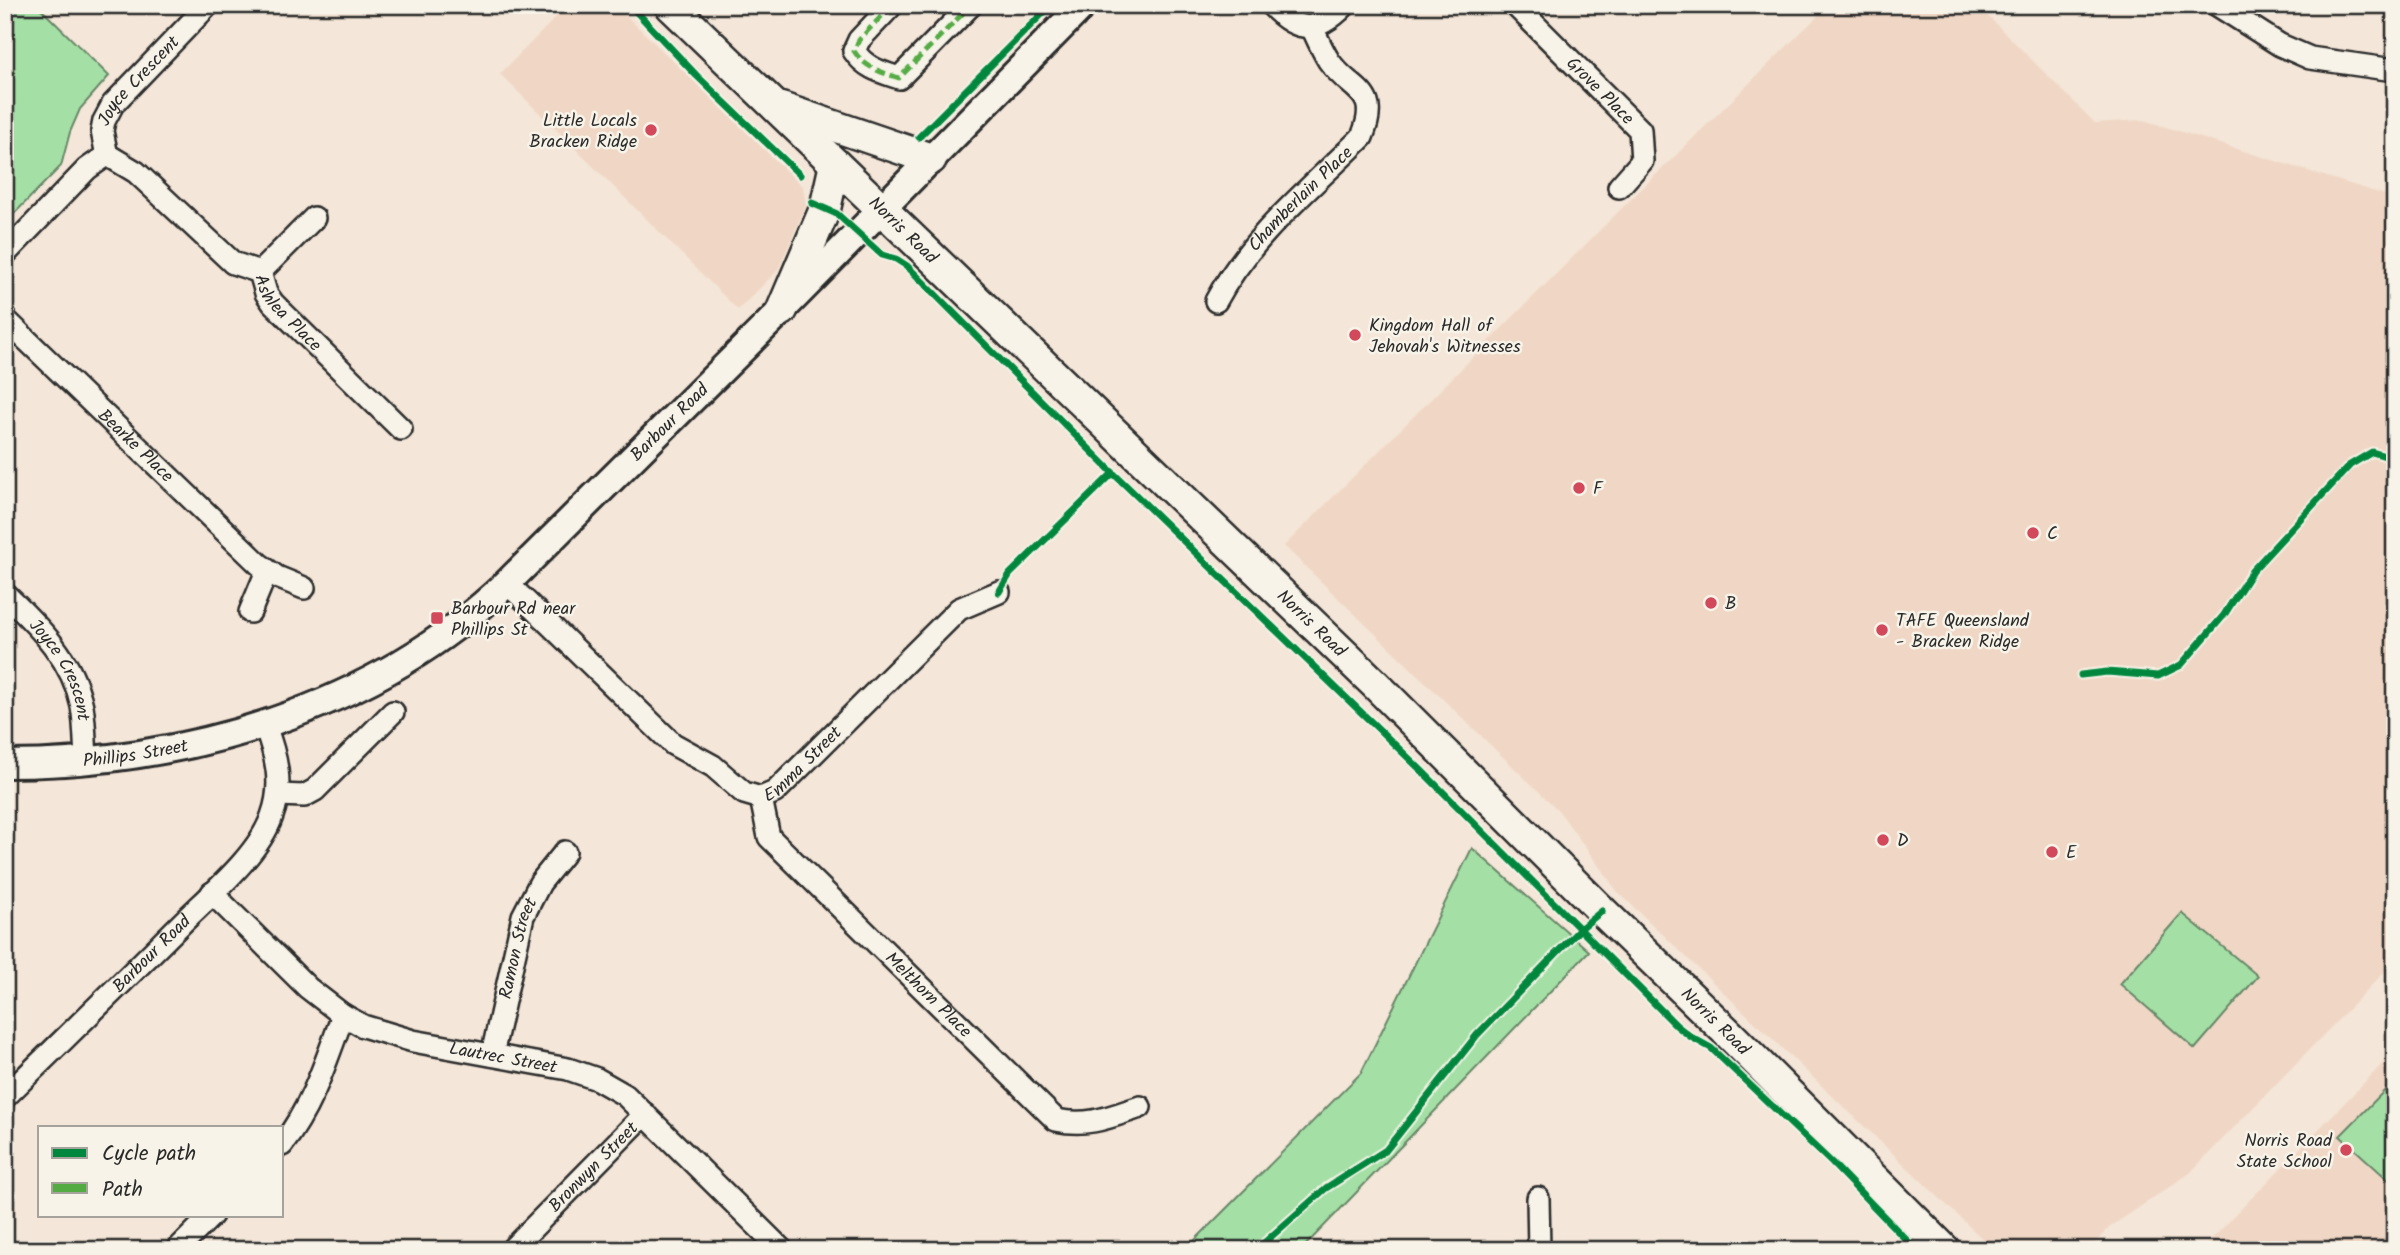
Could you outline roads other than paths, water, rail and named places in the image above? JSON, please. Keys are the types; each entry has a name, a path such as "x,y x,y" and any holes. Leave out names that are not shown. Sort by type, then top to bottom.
{"main road":[{"name":"Norris Road","path":"670,5 1376,685 1945,1250"},
{"path":"774,106 931,159"},
{"path":"782,310 825,209 835,164"}],"street":[{"name":"Joyce Crescent","path":"5,254 87,169 106,155 102,131 113,104 208,5"},
{"path":"892,5 859,40 854,51 860,60 873,69 900,78 971,5"},
{"name":"Barbour Road","path":"5,1097 212,893 264,835 278,795 279,781 276,758 264,723 328,699 415,654 460,624 507,583 1083,5"},
{"path":"1271,5 1283,18 1299,27 1311,27 1330,21 1345,5"},
{"name":"Grove Place","path":"1515,5 1640,130 1642,160 1619,187"},
{"path":"2217,5 2280,45 2310,58 2395,68"},
{"name":"Chamberlain Place","path":"1216,301 1227,281 1257,242 1362,137 1369,118 1368,103 1358,89 1330,62 1311,27"},
{"name":"Ashlea Place","path":"106,155 136,172 233,263 260,272 273,303 401,429"},
{"path":"260,272 314,218"},
{"name":"Bearke Place","path":"5,319 267,571 304,588"},
{"path":"250,612 267,571"},
{"name":"Emma Street","path":"507,583 673,744 713,766 744,793 761,798 775,792 959,609 999,592"},
{"name":"Joyce Crescent","path":"5,594 44,633 64,660 82,705 86,761"},
{"path":"278,795 304,796 315,790 393,712"},
{"name":"Phillips Street","path":"5,764 86,761 136,755 189,745 264,723"},
{"name":"Melthorn Place","path":"761,798 769,837 1056,1120 1091,1123 1140,1107"},
{"name":"Ramon Street","path":"492,1055 523,916 540,883 565,852"},
{"name":"Lautrec Street","path":"212,893 308,988 343,1015 385,1034 568,1069 597,1079 625,1096 782,1250"},
{"path":"284,1143 298,1125 309,1103 343,1015"},
{"name":"Bronwyn Street","path":"511,1250 645,1114"},
{"path":"1538,1198 1539,1250"},
{"path":"177,1250 211,1216"}],"place":[{"name":"Little Locals Bracken Ridge","path":"651,130"},
{"name":"Kingdom Hall of Jehovah's Witnesses","path":"1355,335"},
{"name":"F","path":"1579,488"},
{"name":"C","path":"2033,533"},
{"name":"B","path":"1711,603"},
{"name":"Barbour Rd near Phillips St","path":"437,618"},
{"name":"TAFE Queensland - Bracken Ridge","path":"1882,630"},
{"name":"D","path":"1883,840"},
{"name":"E","path":"2052,852"},
{"name":"Norris Road State School","path":"2346,1150"}]}
